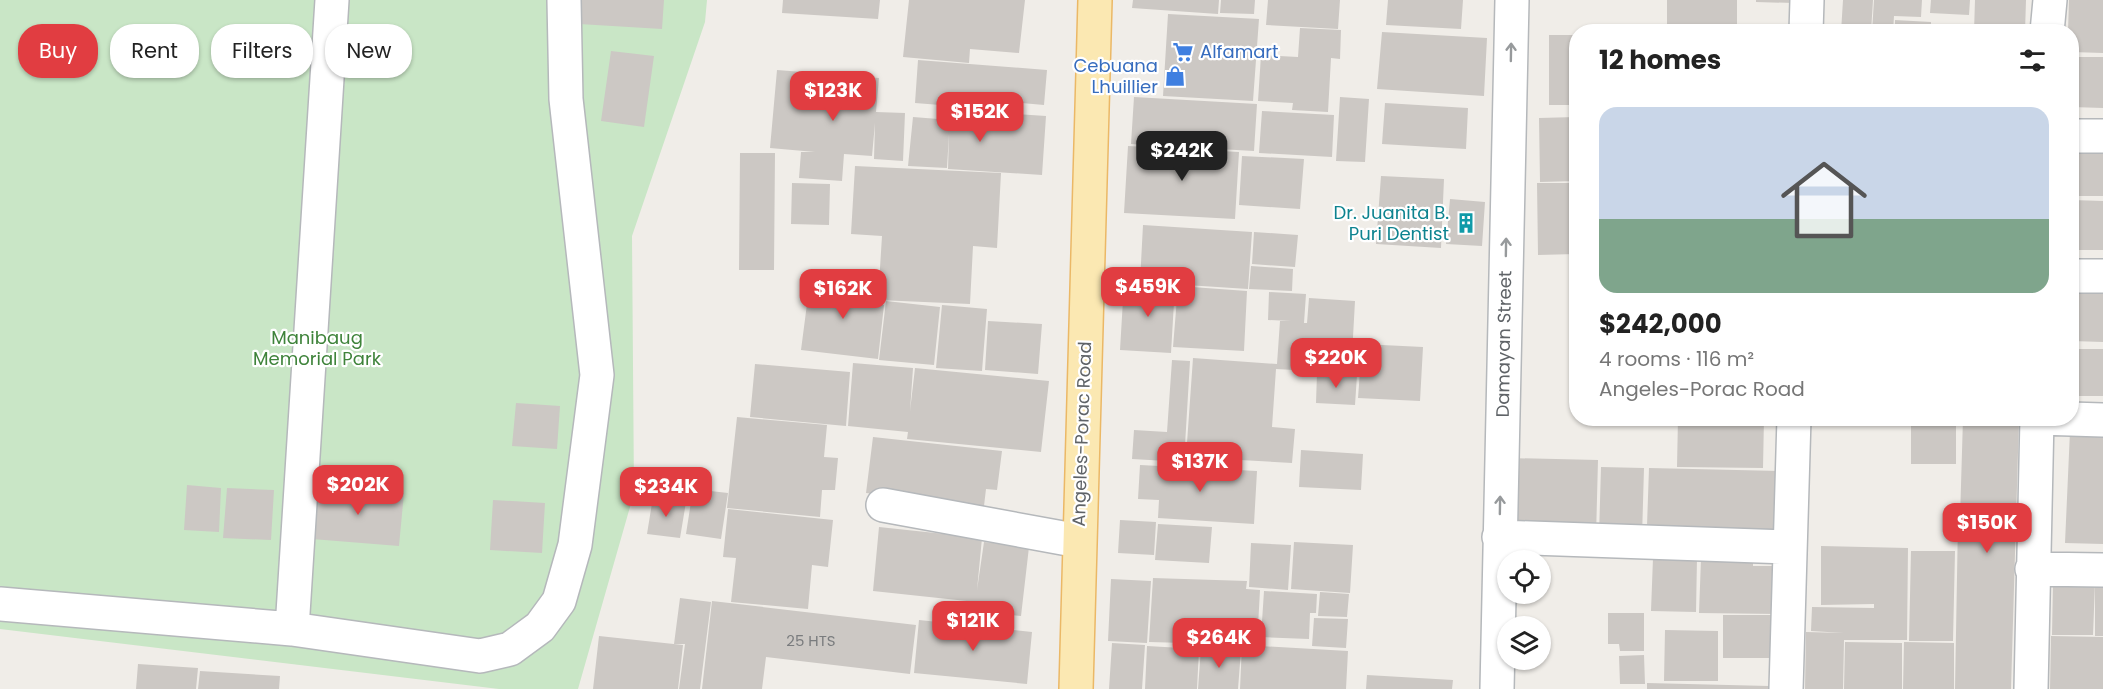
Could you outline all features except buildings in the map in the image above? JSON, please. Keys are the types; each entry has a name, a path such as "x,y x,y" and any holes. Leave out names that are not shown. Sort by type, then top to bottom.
{"main road":[{"name":"Angeles-Porac Road","path":"1076,689 1095,0"}],"street":[{"path":"292,629 332,0"},
{"path":"0,604 292,629 480,656 510,649 540,627 559,602 575,545 597,375 566,99 564,0"},
{"name":"Damayan Street","path":"1497,689 1512,0"},
{"path":"1806,24 1808,0"},
{"path":"2048,24 2050,0"},
{"path":"2079,135 2103,136"},
{"path":"2079,276 2103,276"},
{"path":"2079,419 2103,420"},
{"path":"1786,689 1794,426"},
{"path":"2031,689 2032,569 2038,426"},
{"path":"883,505 1079,541"},
{"path":"1499,537 1790,547"},
{"path":"2032,569 2103,570"}],"green space":[{"name":"Manibaug Memorial Park","path":"0,0 707,0 705,22 632,236 634,493 578,689 499,689 0,629"}],"place":[{"name":"Alfamart","path":"1183,52"},
{"name":"Cebuana Lhuillier","path":"1175,76"},
{"name":"Dr. Juanita B. Puri Dentist","path":"1466,223"}]}
